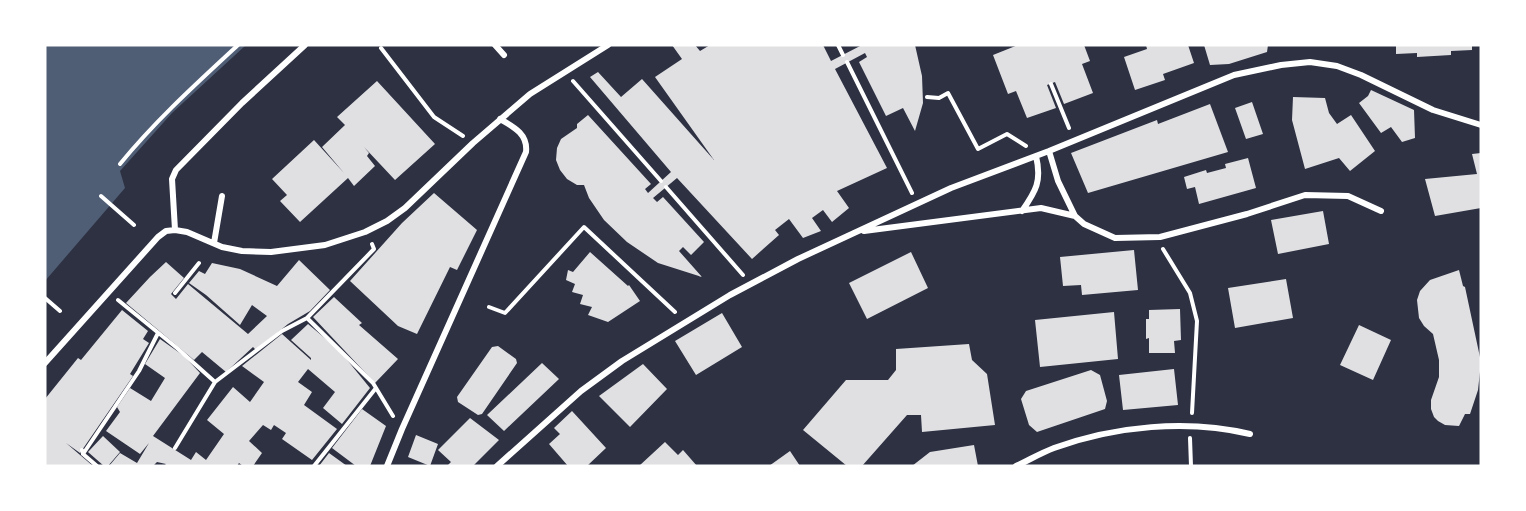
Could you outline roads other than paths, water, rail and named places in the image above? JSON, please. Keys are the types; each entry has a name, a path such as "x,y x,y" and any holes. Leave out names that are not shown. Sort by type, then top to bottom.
{"street":[{"path":"176,230 172,179 177,170 242,103 305,45"},
{"path":"495,45 504,55"},
{"path":"45,363 158,237 166,231 187,232 222,248 272,252 325,245 365,232 387,221 405,208 474,142 530,94 608,45"},
{"path":"497,466 581,391 622,361 683,322 751,284 951,188 1034,157 1234,75 1281,65 1310,62 1337,66 1361,75 1433,110 1481,124"},
{"path":"387,466 526,152 527,142 522,134 500,119"},
{"path":"1049,151 1058,181 1074,216"},
{"path":"1022,211 1038,185 1040,172 1034,157"},
{"path":"859,232 1041,208 1074,216 1084,224 1115,238 1160,237 1246,214 1305,195 1348,196 1381,211"},
{"path":"214,243 222,196"},
{"path":"1016,466 1053,449 1089,437 1133,430 1210,426 1250,434"}],"water":[{"path":"45,45 246,45 172,113 120,171 125,188 45,281"}]}
